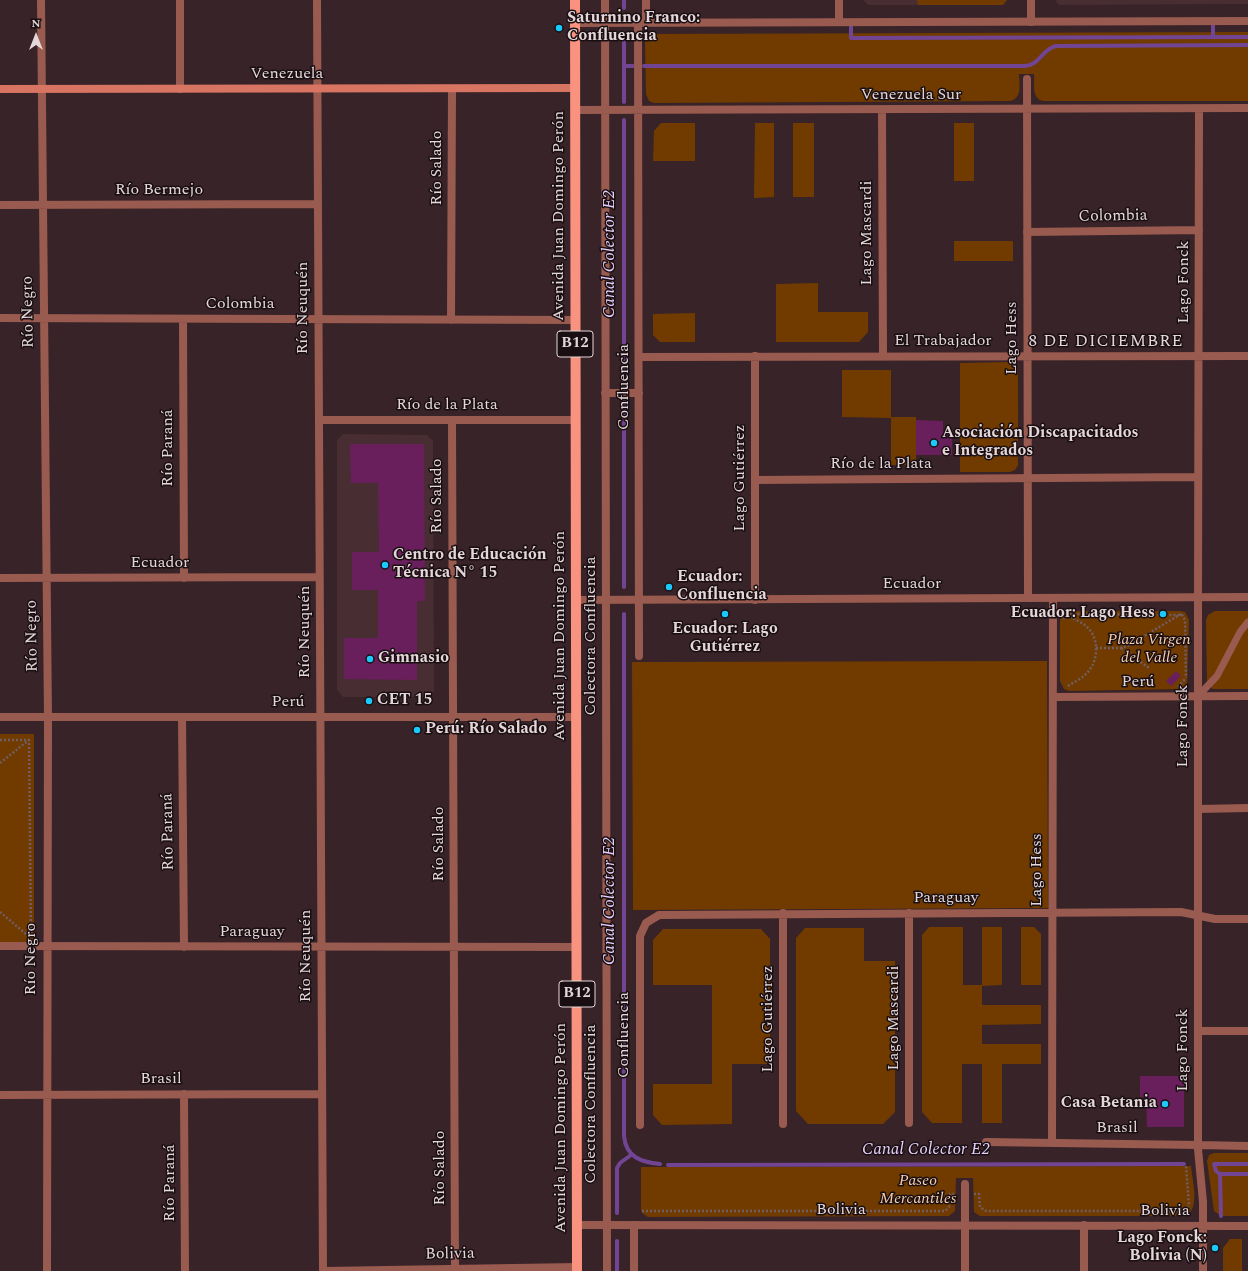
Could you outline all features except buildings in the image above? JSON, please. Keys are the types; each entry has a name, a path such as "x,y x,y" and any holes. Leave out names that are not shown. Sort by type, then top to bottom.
{"main road":[{"name":"Avenida Juan Domingo Perón","path":"575,0 577,1269"},
{"name":"Venezuela","path":"0,89 575,88"}],"street":[{"name":"Río Negro","path":"41,0 48,717 46,946 47,1271"},
{"path":"180,0 180,89"},
{"name":"Río Neuquén","path":"317,0 323,1271"},
{"name":"Colectora Confluencia","path":"605,0 607,1271"},
{"name":"Confluencia","path":"639,656 638,110 642,22 646,0"},
{"path":"839,0 839,22"},
{"path":"1031,0 1031,22"},
{"path":"575,22 1248,21"},
{"name":"Lago Hess","path":"1027,79 1028,598"},
{"name":"Río Salado","path":"451,320 452,89"},
{"name":"Venezuela Sur","path":"575,110 1248,108"},
{"name":"Lago Fonck","path":"1199,109 1198,1144 1203,1226 1203,1271"},
{"name":"Lago Mascardi","path":"882,110 882,356"},
{"name":"Río Bermejo","path":"0,205 317,204"},
{"name":"Colombia","path":"1027,232 1199,230"},
{"name":"Colombia","path":"0,318 575,320"},
{"name":"Río Paraná","path":"183,319 184,578"},
{"name":"Lago Gutiérrez","path":"755,356 755,600"},
{"name":"El Trabajador","path":"639,357 1248,356"},
{"path":"605,393 639,393"},
{"name":"Río de la Plata","path":"319,420 576,420"},
{"name":"Río Salado","path":"452,420 455,1269"},
{"name":"Río de la Plata","path":"755,480 1198,477"},
{"name":"Ecuador","path":"0,578 319,577"},
{"name":"Ecuador","path":"576,600 1248,597"},
{"name":"Lago Hess","path":"1052,1142 1053,598"},
{"name":"Perú","path":"1053,697 1248,696"},
{"name":"Perú","path":"0,717 576,717"},
{"name":"Río Paraná","path":"182,717 184,946"},
{"path":"1198,809 1248,808"},
{"name":"Paraguay","path":"646,923 659,915 667,914 783,913 1181,912 1215,919 1248,919"},
{"name":"Lago Gutiérrez","path":"783,913 783,1124"},
{"name":"Lago Mascardi","path":"909,913 909,1123"},
{"name":"Confluencia","path":"640,1125 639,944 642,929 646,923"},
{"name":"Paraguay","path":"0,946 577,947"},
{"path":"1198,1031 1248,1031"},
{"name":"Río Paraná","path":"184,1094 185,1271"},
{"name":"Brasil","path":"0,1095 322,1094"},
{"name":"Brasil","path":"986,1142 1198,1144 1248,1146"},
{"path":"965,1184 965,1271"},
{"name":"Bolivia","path":"577,1225 1248,1226"},
{"path":"634,1225 634,1271"},
{"path":"1084,1226 1084,1271"},
{"name":"Bolivia","path":"323,1271 577,1269"}],"lane":[{"path":"1198,696 1217,676 1240,632 1248,622"}],"path":[{"path":"1066,615 1181,614"},
{"path":"1096,648 1121,648 1133,644 1181,614"},
{"path":"1171,686 1178,688 1187,678 1185,620 1181,614"},
{"path":"1064,621 1066,615"},
{"path":"1066,615 1084,625 1091,631 1096,648 1094,661 1088,672 1067,686"},
{"path":"1121,648 1149,668"},
{"path":"1064,684 1071,687"},
{"path":"0,740 29,740"},
{"path":"0,763 29,740"},
{"path":"29,740 31,938"},
{"path":"0,912 31,938"},
{"path":"23,938 31,938"},
{"path":"974,1194 979,1194 980,1207 986,1211 1183,1211 1186,1210 1189,1205 1186,1166"},
{"path":"642,1212 945,1211 949,1207 950,1194 956,1194"}],"shaded area":[{"path":"863,0 1007,0 1003,5 868,5"},
{"path":"1055,0 1248,0 1248,4 1059,5"},
{"name":"Centro de Educación Técnica N° 15","path":"343,434 427,435 433,441 434,691 428,697 343,697 337,690 337,440"}],"green space":[{"path":"917,0 1007,0 1003,5 918,5"},
{"path":"1248,32 1248,101 1043,101 1035,94 1034,74 1019,74 1019,94 1010,101 654,103 649,101 646,94 645,42 652,34"},
{"path":"661,123 695,123 695,161 653,161 654,131"},
{"path":"755,123 774,123 774,197 754,198"},
{"path":"793,123 814,123 814,197 793,197"},
{"path":"954,123 974,123 974,181 954,181"},
{"path":"954,241 1013,241 1013,261 954,261"},
{"path":"818,283 818,312 868,312 868,332 859,342 776,342 776,284"},
{"path":"695,313 695,342 660,342 653,335 653,314"},
{"path":"1009,362 1017,366 1018,372 1018,465 1015,470 1010,472 960,472 960,363"},
{"path":"842,370 891,370 891,417 916,417 916,465 891,465 891,418 842,417"},
{"name":"Plaza Virgen del Valle","path":"1066,611 1185,612 1189,620 1187,685 1179,689 1069,691 1064,689 1060,681 1060,620"},
{"path":"1215,611 1248,611 1248,689 1213,689 1207,684 1206,620 1208,615"},
{"path":"1047,661 1048,908 633,910 632,662"},
{"path":"0,734 34,734 34,943 0,943"},
{"path":"929,927 963,927 963,985 982,985 982,927 1002,927 1002,985 982,986 982,1005 1041,1005 1041,1024 982,1025 982,1044 1041,1044 1041,1064 1002,1064 1002,1123 982,1123 982,1064 962,1064 962,1123 932,1123 922,1112 922,935"},
{"path":"1021,927 1034,927 1041,934 1041,985 1021,985"},
{"path":"805,928 864,928 864,961 895,961 895,1112 883,1124 808,1124 796,1111 796,938"},
{"path":"663,929 761,929 770,939 770,1064 732,1064 732,1124 662,1125 653,1115 653,1084 712,1084 712,985 653,985 653,940"},
{"path":"1214,1153 1248,1153 1248,1216 1221,1216 1214,1211 1207,1161 1209,1155"},
{"name":"Paseo Mercantiles","path":"1191,1166 1194,1186 1194,1201 1190,1212 1185,1216 980,1216 974,1212 973,1178 956,1178 955,1211 949,1216 648,1217 642,1213 641,1210 641,1167"},
{"path":"1230,1239 1242,1239 1242,1271 1223,1271 1223,1248"}],"waterway":[{"name":"Canal Colector E2","path":"624,0 624,8"},
{"path":"1213,21 1213,37"},
{"path":"851,22 851,38 1248,37"},
{"name":"Canal Colector E2","path":"624,34 624,102"},
{"path":"644,66 1025,66 1034,63 1047,50 1056,46 1248,45"},
{"path":"624,66 633,66"},
{"name":"Canal Colector E2","path":"624,120 624,388"},
{"name":"Canal Colector E2","path":"624,398 624,587"},
{"name":"Canal Colector E2","path":"624,614 624,1136 628,1149 636,1158 647,1162 660,1164"},
{"path":"617,1213 617,1168 620,1163 631,1155"},
{"name":"Canal Colector E2","path":"668,1165 1184,1164"},
{"name":"Canal Colector E2","path":"1248,1164 1214,1164 1216,1171 1220,1174 1248,1174"},
{"path":"1220,1174 1221,1216"},
{"path":"617,1241 617,1271"}],"place":[{"name":"Saturnino Franco: Confluencia","path":"559,28"},
{"name":"Asociación Discapacitados e Integrados","path":"934,443"},
{"name":"Centro de Educación Técnica N° 15","path":"385,565"},
{"name":"Ecuador: Confluencia","path":"669,587"},
{"name":"Ecuador: Lago Gutiérrez","path":"725,614"},
{"name":"Ecuador: Lago Hess","path":"1163,614"},
{"name":"Gimnasio","path":"370,659"},
{"name":"CET 15","path":"369,701"},
{"name":"Perú: Río Salado","path":"417,730"},
{"name":"Casa Betania","path":"1165,1104"},
{"name":"Lago Fonck: Bolivia (N)","path":"1215,1248"}],"district":[{"name":"8 DE DICIEMBRE","path":"1106,343"}]}
